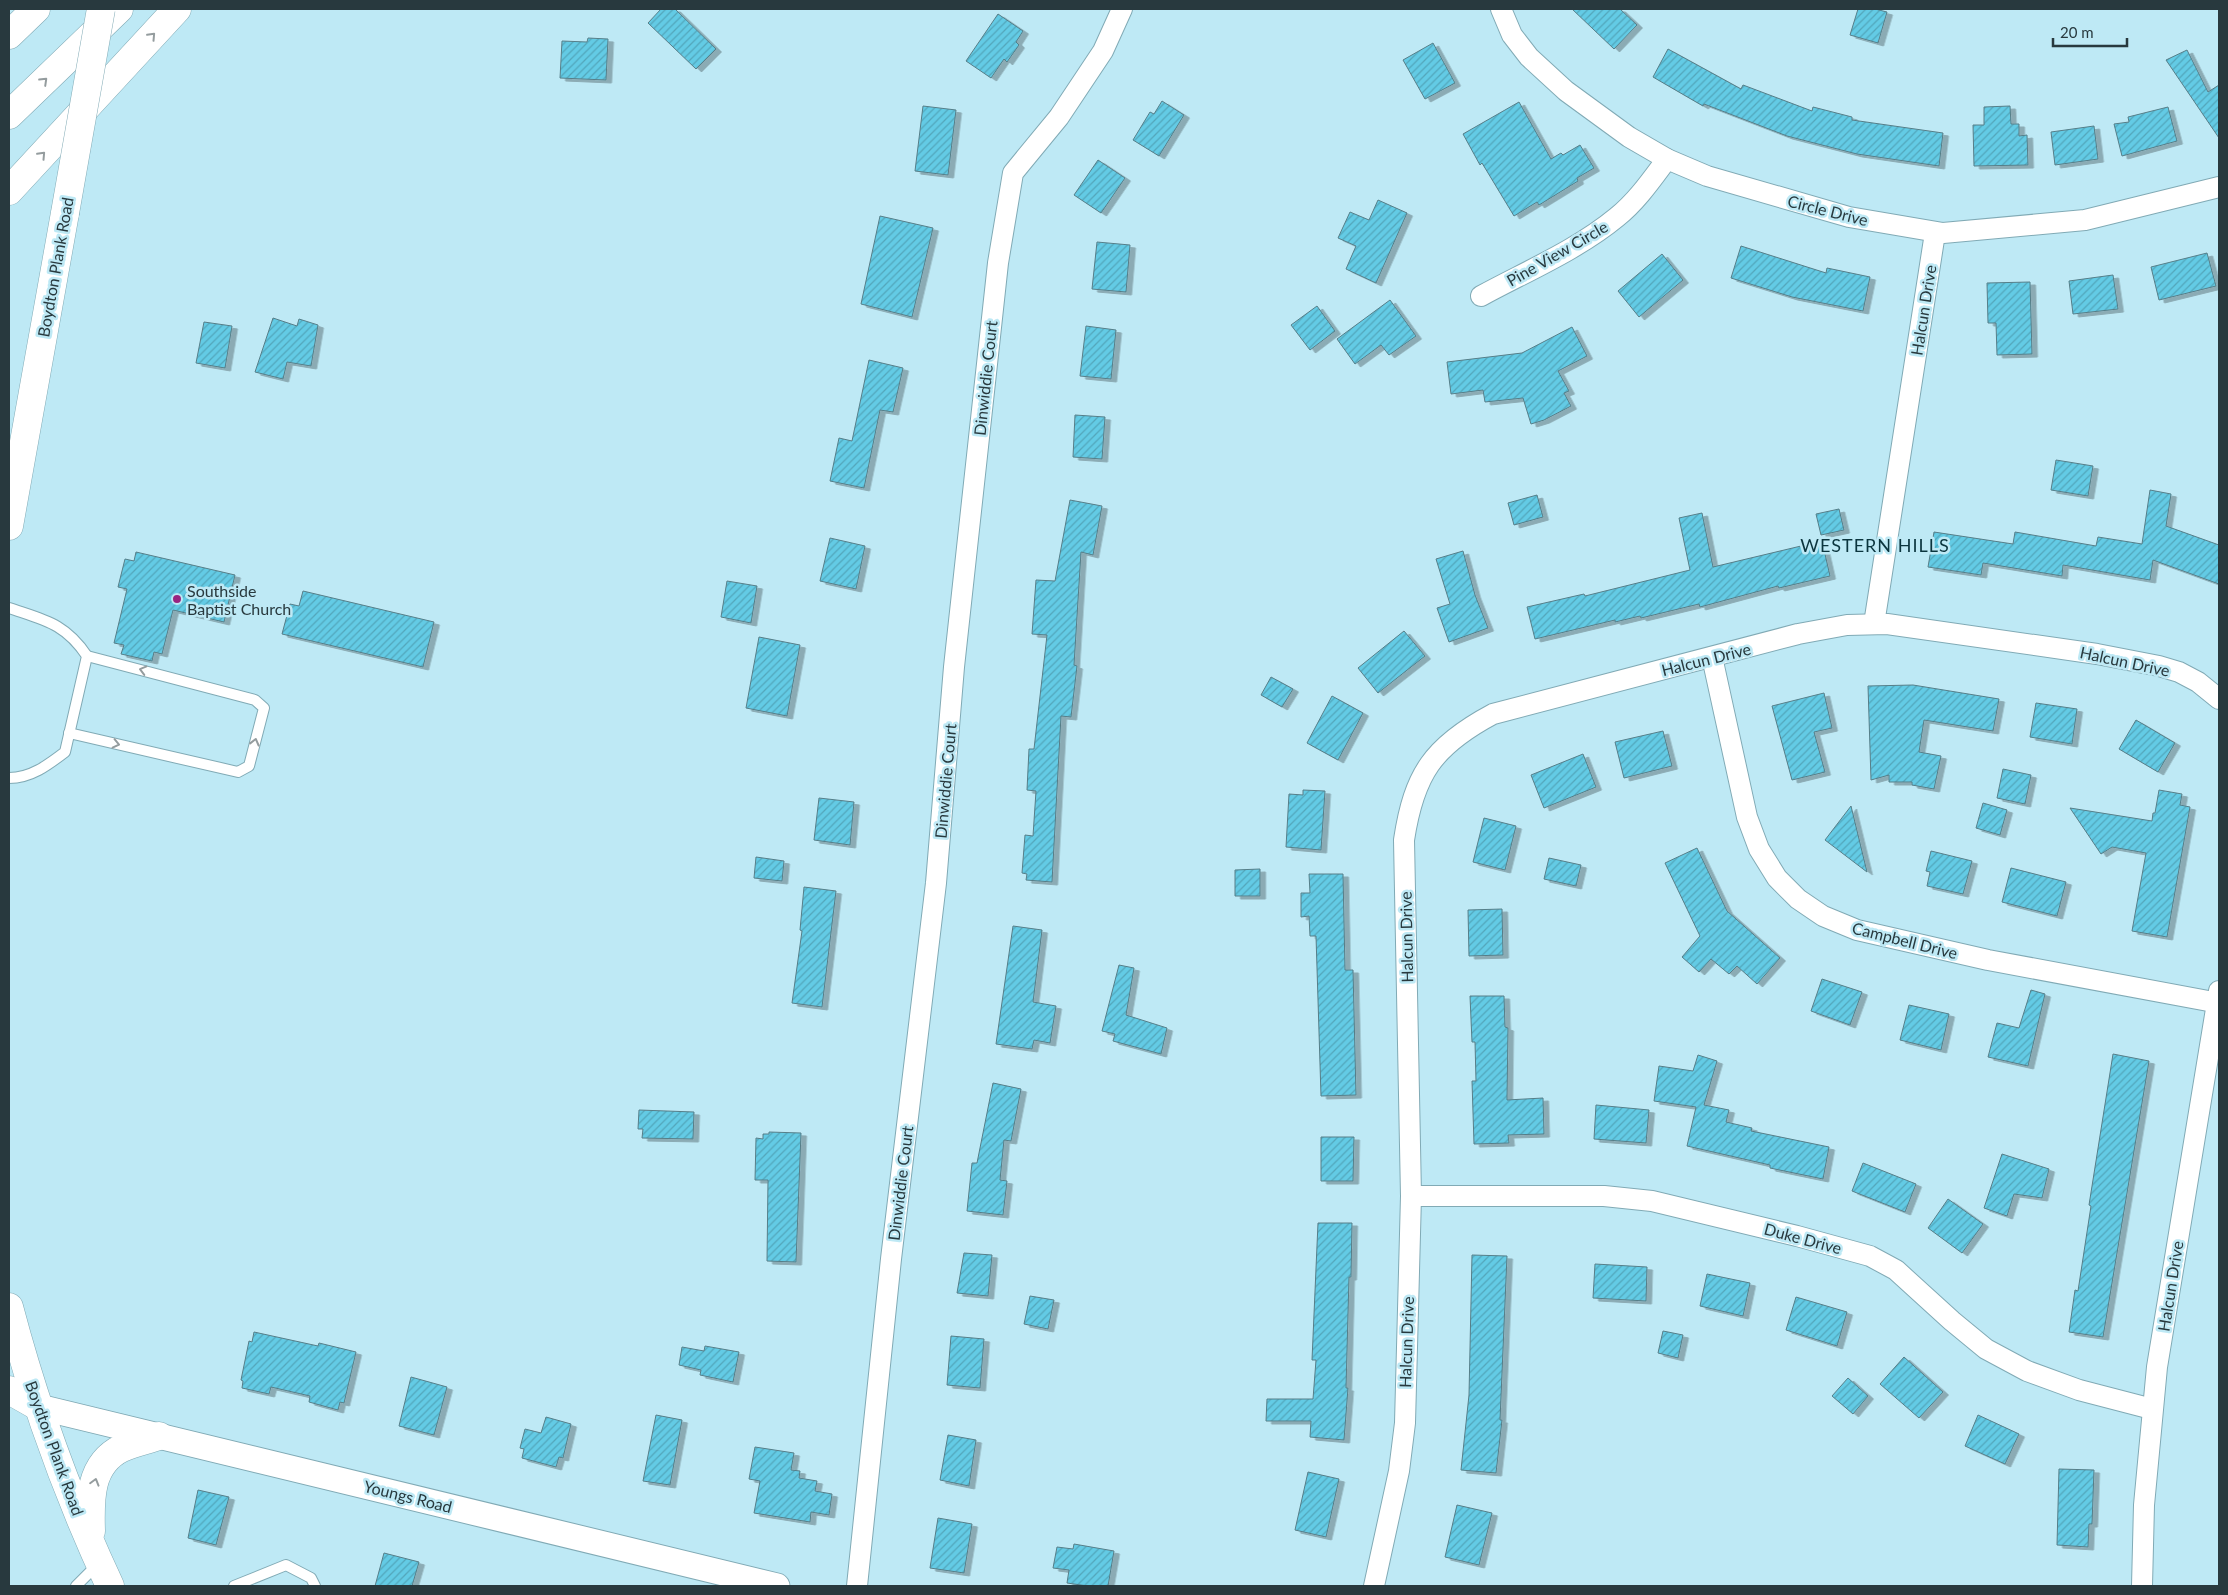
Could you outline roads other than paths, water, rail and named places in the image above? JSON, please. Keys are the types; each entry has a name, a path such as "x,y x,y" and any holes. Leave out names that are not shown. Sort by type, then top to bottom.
{"main road":[{"path":"9,35 36,9"},
{"name":"Boydton Plank Road","path":"9,526 101,9"},
{"path":"9,115 119,9"},
{"path":"9,191 177,9"},
{"name":"Boydton Plank Road","path":"9,1307 39,1407 100,1565"},
{"path":"9,1390 39,1407"},
{"path":"9,1410 39,1407"},
{"path":"100,1565 90,1497 98,1469 122,1448 159,1436"}],"street":[{"name":"Dinwiddie Court","path":"857,1586 891,1259 936,883 954,667 998,263 1012,173 1059,117 1102,51 1122,9"},
{"name":"Circle Drive","path":"1501,9 1512,35 1529,57 1560,86 1629,137 1667,159 1735,185 1849,217 1935,233 2085,220 2219,187"},
{"name":"Pine View Circle","path":"1481,296 1598,231 1618,216 1646,189 1667,159"},
{"name":"Halcun Drive","path":"1874,624 1935,233"},
{"name":"Halcun Drive","path":"1374,1586 1400,1471 1404,1423 1411,1196 1404,840 1409,809 1419,780 1429,764 1450,741 1471,726 1494,714 1798,634 1846,625 1874,624 2096,654 2159,666 2179,672 2198,682 2219,699"},
{"name":"Campbell Drive","path":"1712,657 1747,817 1759,849 1777,878 1798,899 1817,912 1857,930 1988,960 2218,998"},
{"name":"Halcun Drive","path":"2142,1586 2144,1504 2152,1409 2218,998"},
{"name":"Duke Drive","path":"1411,1196 1604,1196 1652,1201 1797,1236 1870,1256 1896,1270 1952,1322 1986,1349 2028,1371 2071,1387 2152,1409"},
{"name":"Youngs Road","path":"39,1407 777,1586"}],"lane":[{"path":"9,608 56,624 77,641 87,656 255,700 264,708 249,766 238,772 69,733"},
{"path":"9,778 40,770 64,752 87,656"},
{"path":"76,1586 100,1565"},
{"path":"234,1586 286,1566 311,1578 315,1586"}],"place":[{"name":"Southside Baptist Church","path":"177,599"}],"district":[{"name":"WESTERN HILLS","path":"1875,545"}]}
